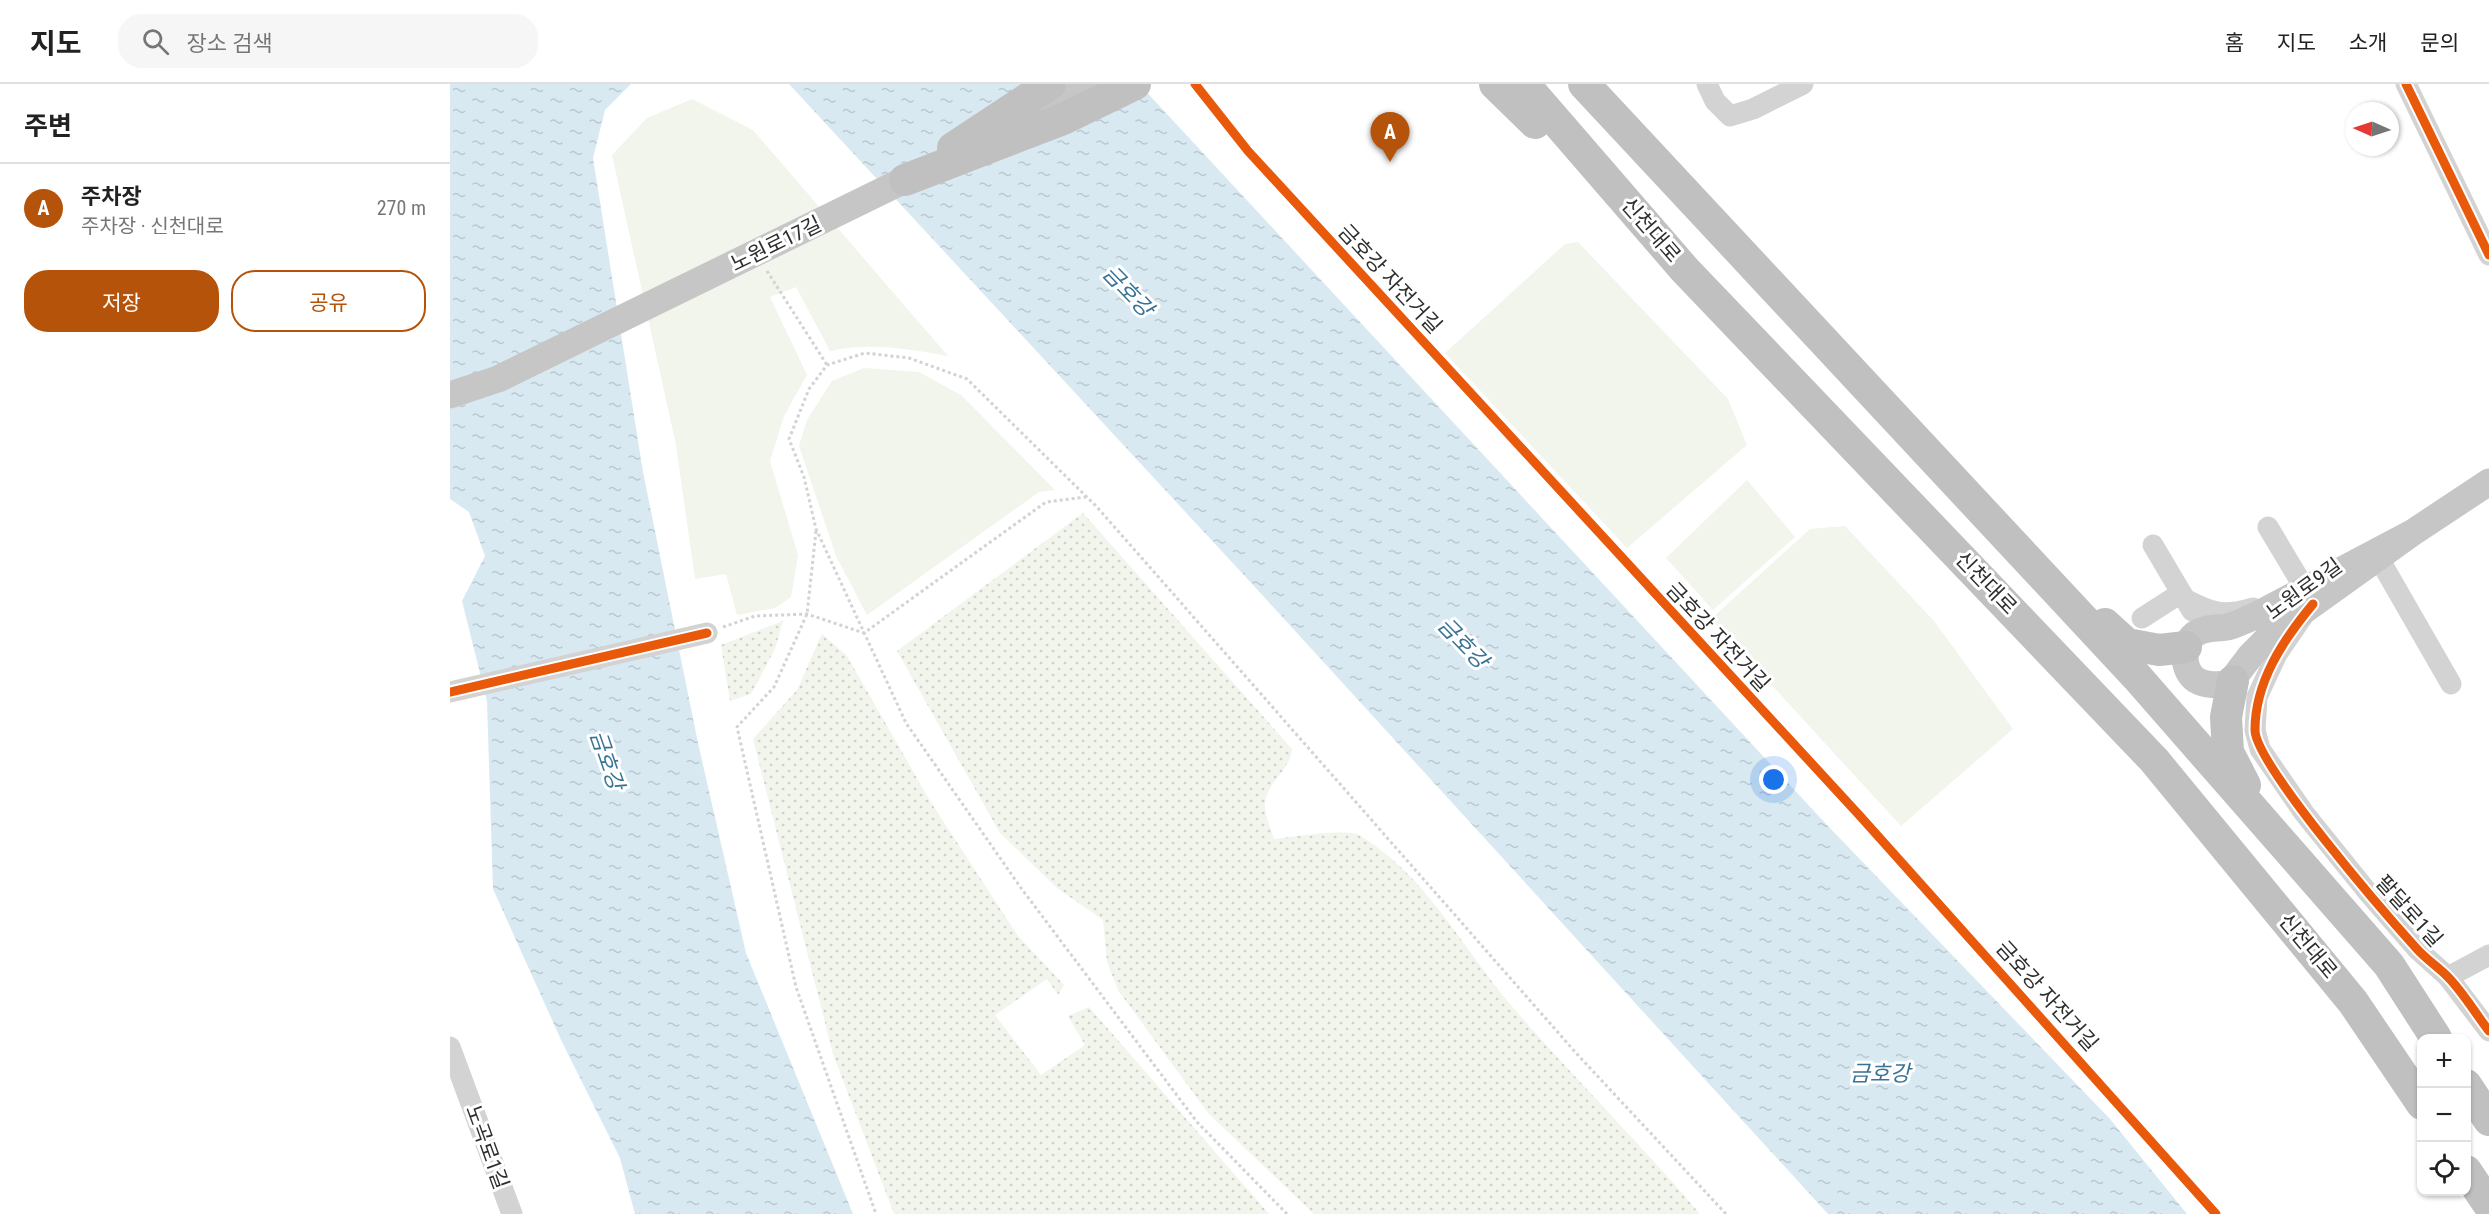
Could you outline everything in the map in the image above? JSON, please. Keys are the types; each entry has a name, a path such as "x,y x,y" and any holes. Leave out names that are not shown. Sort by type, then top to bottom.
{"highway":[{"path":"905,180 1050,84"},
{"path":"905,180 1063,118 1135,84"},
{"path":"1495,84 1685,270"},
{"name":"신천대로","path":"1524,84 1685,270 2154,760 2354,1002 2417,1098"},
{"path":"1584,84 2138,676 2389,965 2434,1034"},
{"path":"1932,458 2127,644 2159,650 2190,641"},
{"path":"2231,682 2226,717 2228,752 2248,789 2373,935 2435,1034"},
{"path":"2468,1088 2489,1120"},
{"path":"2471,1178 2489,1205"}],"main road":[{"name":"노원로17길","path":"450,395 498,379 1098,84"},
{"name":"노원로9길","path":"2190,641 2206,628 2237,623 2302,597 2378,557 2489,482"},
{"name":"노원로9길","path":"2231,682 2251,655 2274,632 2302,597 2412,533"},
{"path":"2190,641 2186,665 2194,679 2205,684 2231,682"}],"street":[{"path":"1707,84 1714,101 1730,116 1753,109 1803,84"},
{"path":"2406,84 2489,255"},
{"path":"2183,596 2213,613 2233,614 2302,597 2268,527"},
{"path":"2153,545 2193,612 2196,625 2190,641"},
{"path":"2378,557 2451,684"},
{"path":"2142,618 2183,596"},
{"name":"팔달로1길","path":"2302,597 2257,697 2255,730 2260,749 2304,813 2366,890 2418,950 2448,977 2489,1030"},
{"path":"450,692 707,633"},
{"path":"2448,977 2489,955"},
{"name":"노곡로1길","path":"450,1047 512,1214"}],"path":[{"path":"756,254 827,365"},
{"path":"1287,1214 1197,1122 1021,888 906,723 816,529 804,477 789,439 809,389 827,365 865,353 909,358 967,379 1087,497 1576,1053 1726,1214"},
{"path":"864,633 1046,502 1087,497"},
{"path":"816,529 807,614 774,687 736,727 796,987 876,1214"},
{"path":"707,633 755,616 807,614 864,633"}],"shaded area":[{"path":"692,99 753,130 948,356 874,347 830,351 796,287 770,297 807,375 784,416 770,461 798,555 791,597 775,608 737,615 726,574 695,579 676,445 612,155 647,118"},
{"path":"1578,242 1728,399 1747,445 1627,548 1445,353 1565,244"},
{"path":"864,368 919,372 961,395 1055,490 1039,492 867,615 836,556 799,446 807,420 832,381"},
{"path":"1747,480 1795,537 1713,610 1666,558"},
{"path":"1083,513 1292,749 1288,763 1270,789 1265,803 1274,839 1353,833 1383,852 1425,893 1516,1011 1700,1214 1314,1214 1208,1113 1118,990 1107,962 1103,920 1057,888 1000,833 897,651"},
{"path":"1845,526 1934,621 2013,729 1901,826 1711,619 1810,529"},
{"path":"783,621 775,649 751,694 730,701 721,645"},
{"path":"822,634 847,656 930,801 1018,936 1064,985 1058,995 1047,979 995,1015 1041,1075 1085,1045 1068,1016 1089,1007 1269,1214 894,1214 833,1054 753,739 797,690"}],"water":[{"name":"금호강","path":"450,84 631,84 605,110 593,158 643,472 698,743 746,953 853,1214 635,1214 620,1158 562,1042 493,889 487,701 462,601 485,556 469,512 450,499"},
{"name":"금호강","path":"789,84 1139,84 1827,825 2110,1119 2187,1214 1828,1214 1254,586"}],"cycle path":[{"name":"금호강 자전거길","path":"1195,84 1248,151 1860,816 2216,1214"},
{"path":"2406,84 2489,255"},
{"path":"2313,604 2281,647 2265,679 2256,712 2255,730 2261,748 2276,774 2325,840 2417,949 2453,982 2489,1031"},
{"path":"450,692 707,633"}],"place":[{"name":"주차장","path":"1390,162"}]}
